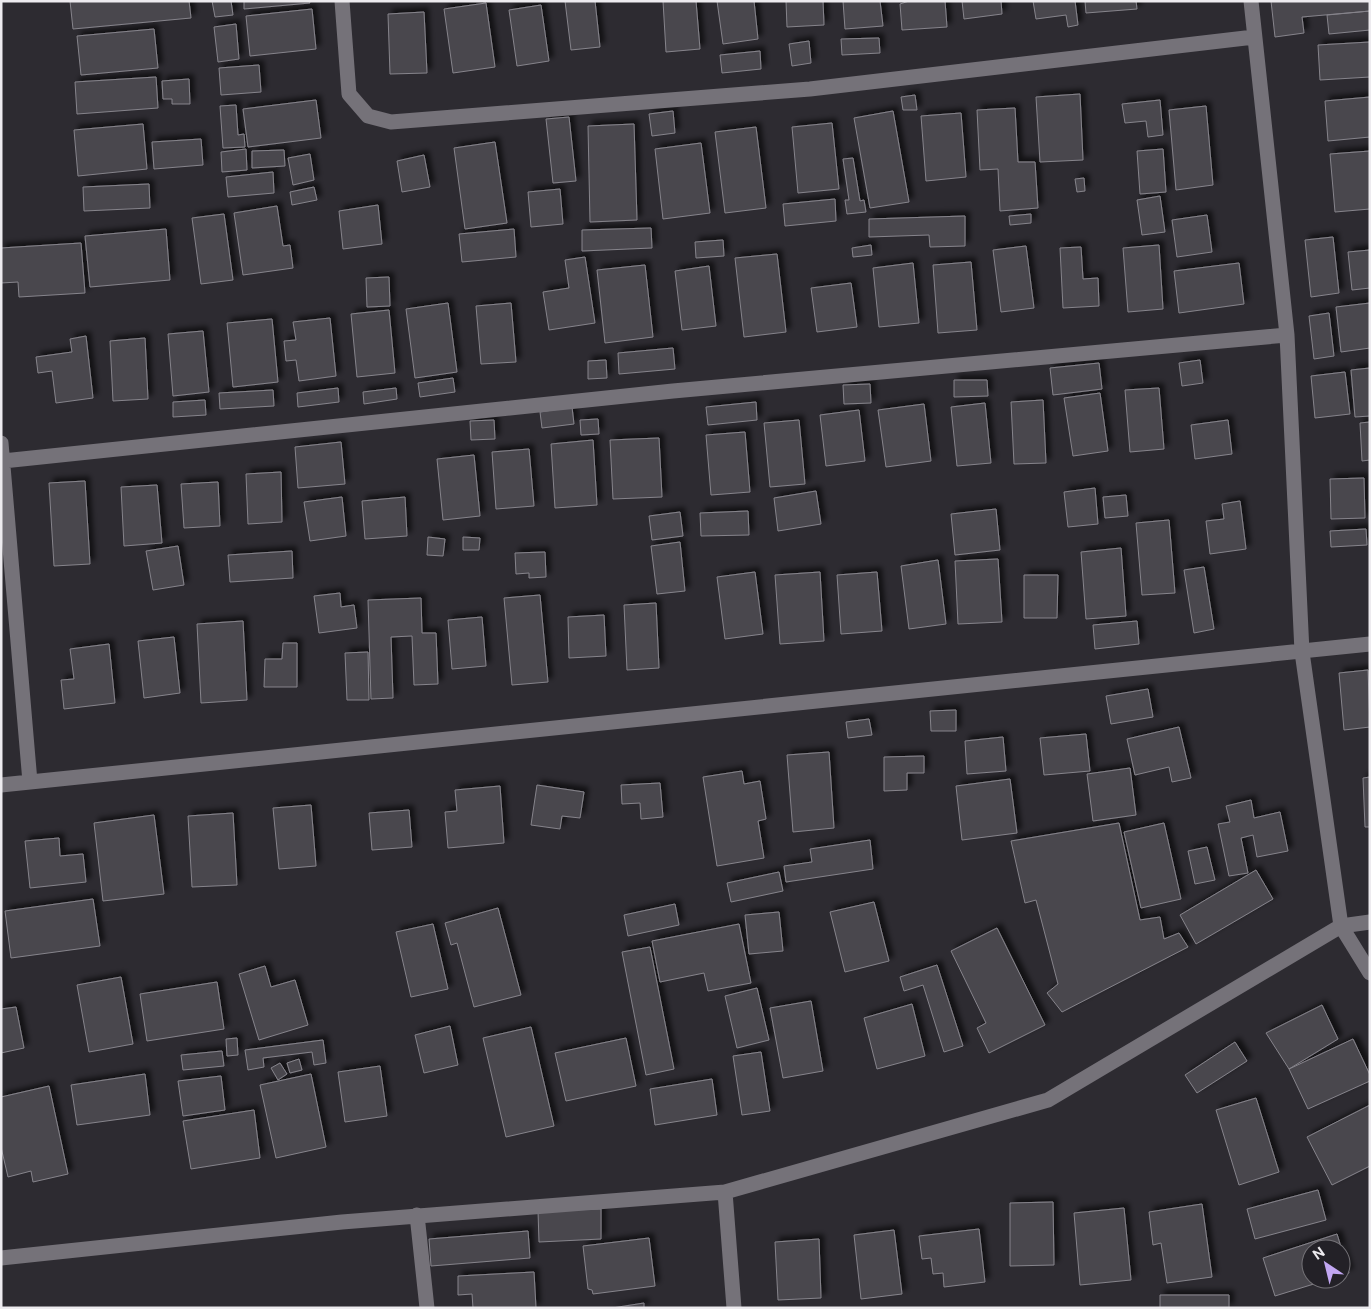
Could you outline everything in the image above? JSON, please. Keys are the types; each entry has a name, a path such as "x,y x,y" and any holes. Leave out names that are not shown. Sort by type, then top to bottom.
{"street":[{"path":"342,1 349,94 368,116 391,122 810,89 1254,37"},
{"path":"1251,1 1287,335 1302,652 1341,926 1370,973"},
{"path":"3,461 673,391 1287,335"},
{"path":"1,443 30,782"},
{"path":"1,785 1370,644"},
{"path":"1,1258 417,1215 725,1192 1048,1100 1341,926 1370,922"},
{"path":"725,1192 734,1308"},
{"path":"417,1215 427,1308"}],"building":[{"path":"70,1 189,1 191,18 73,29"},
{"path":"212,1 231,1 233,15 215,17"},
{"path":"244,1 309,1 310,3 244,9"},
{"path":"565,1 595,1 600,47 571,50"},
{"path":"663,1 696,1 700,49 666,52"},
{"path":"717,1 754,1 758,39 723,44"},
{"path":"786,1 823,1 824,25 787,27"},
{"path":"843,1 880,1 883,26 845,29"},
{"path":"909,1 945,1 947,27 902,30 900,4"},
{"path":"962,1 1001,1 1002,14 964,19"},
{"path":"1033,1 1075,1 1078,25 1068,27 1066,15 1036,19"},
{"path":"1085,1 1136,1 1137,9 1086,13"},
{"path":"1271,1 1370,1 1370,11 1302,17 1304,33 1275,37"},
{"path":"486,3 495,67 453,73 444,9"},
{"path":"541,5 549,61 517,66 509,10"},
{"path":"312,9 316,49 250,56 246,16"},
{"path":"1370,11 1370,30 1329,34 1327,15"},
{"path":"424,12 427,73 390,74 388,14"},
{"path":"236,24 239,59 218,62 214,27"},
{"path":"154,29 158,68 81,75 77,36"},
{"path":"879,38 880,53 842,55 841,39"},
{"path":"809,41 811,63 792,66 789,44"},
{"path":"1370,42 1370,77 1320,80 1318,45"},
{"path":"760,51 761,69 722,73 720,55"},
{"path":"259,65 261,92 221,95 219,68"},
{"path":"156,77 158,108 77,114 75,82"},
{"path":"189,79 190,104 172,104 172,99 163,99 162,81"},
{"path":"1080,94 1083,160 1040,162 1036,97"},
{"path":"915,95 917,110 903,110 901,97"},
{"path":"1370,97 1370,137 1328,141 1325,101"},
{"path":"316,100 321,138 248,147 243,109"},
{"path":"1160,100 1163,135 1148,137 1146,121 1125,123 1122,104"},
{"path":"236,105 238,135 244,134 245,147 223,148 220,106"},
{"path":"1206,106 1213,185 1176,190 1169,110"},
{"path":"1015,108 1018,162 1035,162 1038,208 1000,211 998,169 980,170 977,110"},
{"path":"673,111 675,133 652,136 649,114"},
{"path":"893,111 909,202 870,208 854,118"},
{"path":"961,113 966,177 926,181 921,116"},
{"path":"569,117 576,181 553,183 546,119"},
{"path":"832,123 839,189 798,193 792,127"},
{"path":"143,124 147,169 78,176 74,130"},
{"path":"634,124 637,220 590,222 588,126"},
{"path":"756,127 766,208 725,213 715,132"},
{"path":"201,139 203,165 154,169 152,142"},
{"path":"495,142 507,223 465,229 454,148"},
{"path":"701,143 710,213 663,219 655,149"},
{"path":"246,149 247,170 222,172 221,152"},
{"path":"1163,149 1166,192 1140,194 1137,151"},
{"path":"284,150 285,166 252,168 252,151"},
{"path":"1370,151 1370,209 1335,212 1330,154"},
{"path":"310,154 314,180 293,185 288,158"},
{"path":"424,155 430,187 402,192 397,161"},
{"path":"853,158 860,201 864,200 866,212 847,214 845,200 849,200 843,159"},
{"path":"273,172 274,193 228,197 226,177"},
{"path":"1084,178 1085,191 1077,192 1075,179"},
{"path":"149,184 150,208 84,211 83,187"},
{"path":"314,187 317,200 292,205 290,192"},
{"path":"560,189 563,224 531,227 528,192"},
{"path":"1160,196 1165,232 1142,235 1137,200"},
{"path":"835,199 836,221 785,226 783,204"},
{"path":"378,205 382,244 343,249 339,211"},
{"path":"277,206 283,246 290,245 293,268 243,275 234,213"},
{"path":"224,214 233,280 201,284 192,218"},
{"path":"1031,214 1031,223 1010,225 1009,216"},
{"path":"1207,215 1212,252 1177,257 1172,220"},
{"path":"965,216 965,246 930,247 929,235 869,237 869,219"},
{"path":"651,228 652,248 582,251 582,230"},
{"path":"166,229 170,280 90,287 85,236"},
{"path":"514,229 516,257 462,262 459,234"},
{"path":"1333,237 1339,293 1311,297 1305,240"},
{"path":"723,240 724,256 696,258 695,242"},
{"path":"81,243 85,293 19,297 18,282 1,283 1,248"},
{"path":"871,245 872,255 853,257 852,248"},
{"path":"1159,245 1163,309 1128,312 1123,248"},
{"path":"1026,246 1034,308 1001,312 993,250"},
{"path":"1081,247 1083,279 1098,278 1099,306 1063,308 1060,248"},
{"path":"1370,250 1370,288 1352,290 1348,252"},
{"path":"777,254 786,332 744,337 735,258"},
{"path":"585,257 595,323 549,330 543,292 569,288 565,260"},
{"path":"971,262 977,330 938,333 933,265"},
{"path":"913,263 919,323 879,327 873,268"},
{"path":"1239,263 1244,304 1179,313 1174,271"},
{"path":"645,265 653,337 605,343 597,270"},
{"path":"709,266 716,326 682,330 675,271"},
{"path":"389,277 390,306 367,307 366,278"},
{"path":"851,283 857,327 817,332 811,288"},
{"path":"448,303 457,372 415,378 406,309"},
{"path":"511,303 516,362 481,364 476,306"},
{"path":"1370,303 1370,348 1341,352 1336,307"},
{"path":"389,310 395,373 357,377 351,314"},
{"path":"1329,313 1334,356 1314,359 1309,316"},
{"path":"330,318 336,376 299,381 296,360 286,361 284,341 296,340 293,322"},
{"path":"272,319 278,382 233,387 227,323"},
{"path":"203,331 209,392 173,396 168,334"},
{"path":"86,336 93,398 56,403 52,371 38,373 36,357 72,352 70,339"},
{"path":"145,338 148,399 113,401 110,341"},
{"path":"673,348 675,369 619,374 618,353"},
{"path":"606,360 607,378 588,379 588,361"},
{"path":"1200,360 1203,383 1182,386 1179,363"},
{"path":"1099,363 1102,389 1053,395 1050,368"},
{"path":"1370,368 1370,416 1355,417 1351,370"},
{"path":"1345,372 1350,414 1315,418 1311,376"},
{"path":"453,378 455,392 420,397 418,383"},
{"path":"954,380 987,380 988,396 954,397"},
{"path":"870,384 871,403 844,404 843,385"},
{"path":"338,388 339,402 298,407 297,393"},
{"path":"396,388 397,399 364,404 363,392"},
{"path":"1159,388 1164,449 1130,452 1125,390"},
{"path":"273,390 274,406 220,409 219,393"},
{"path":"1100,393 1108,451 1073,456 1064,398"},
{"path":"205,400 206,415 173,417 173,402"},
{"path":"1043,400 1046,463 1014,464 1011,402"},
{"path":"756,402 757,420 708,425 706,407"},
{"path":"985,403 991,463 957,466 951,407"},
{"path":"924,404 931,461 886,467 878,410"},
{"path":"572,407 574,424 542,428 540,412"},
{"path":"859,410 865,461 826,466 820,415"},
{"path":"598,419 599,434 581,435 580,420"},
{"path":"494,420 495,439 471,440 470,421"},
{"path":"799,420 805,484 770,487 764,423"},
{"path":"1228,420 1232,454 1195,459 1191,425"},
{"path":"1370,422 1370,460 1362,461 1360,423"},
{"path":"745,432 750,492 711,495 706,435"},
{"path":"659,438 662,497 613,499 610,440"},
{"path":"593,440 597,505 555,508 551,444"},
{"path":"341,442 345,484 298,488 295,447"},
{"path":"529,449 534,506 496,509 492,452"},
{"path":"474,455 480,516 443,520 437,459"},
{"path":"281,472 282,522 248,524 246,474"},
{"path":"1364,478 1365,518 1331,519 1330,479"},
{"path":"85,481 90,564 54,566 49,483"},
{"path":"218,482 220,526 184,528 181,484"},
{"path":"157,485 162,543 124,546 121,487"},
{"path":"1095,488 1098,524 1068,527 1064,492"},
{"path":"816,491 821,524 778,531 774,498"},
{"path":"1126,495 1128,516 1105,518 1103,497"},
{"path":"342,497 346,536 310,541 304,502"},
{"path":"405,497 407,536 365,539 362,501"},
{"path":"1240,501 1246,549 1210,554 1206,521 1224,519 1222,504"},
{"path":"996,509 1000,550 955,555 951,514"},
{"path":"748,511 749,535 701,536 700,513"},
{"path":"680,512 683,536 652,540 649,516"},
{"path":"1169,520 1175,593 1142,595 1136,523"},
{"path":"1366,529 1367,545 1331,547 1330,531"},
{"path":"428,537 445,539 443,556 427,555"},
{"path":"463,537 480,538 479,550 463,550"},
{"path":"680,542 685,591 657,594 651,546"},
{"path":"178,546 184,585 153,590 146,551"},
{"path":"1121,548 1126,616 1086,619 1081,552"},
{"path":"292,551 293,578 230,582 228,555"},
{"path":"545,552 546,577 529,578 529,573 516,574 515,553"},
{"path":"998,559 1002,622 958,624 955,561"},
{"path":"938,560 946,624 909,629 901,566"},
{"path":"1204,567 1214,629 1194,633 1184,570"},
{"path":"755,572 763,634 725,639 717,577"},
{"path":"820,572 824,641 780,644 775,575"},
{"path":"877,572 882,631 841,634 837,575"},
{"path":"1024,575 1058,575 1057,618 1024,618"},
{"path":"340,593 341,607 354,605 357,628 319,633 314,596"},
{"path":"540,595 548,682 512,685 504,598"},
{"path":"421,598 422,633 436,633 438,684 414,685 412,636 391,637 393,698 371,699 368,600"},
{"path":"656,603 659,668 627,670 624,605"},
{"path":"604,615 606,656 569,658 568,617"},
{"path":"482,617 486,666 452,669 448,620"},
{"path":"243,621 247,700 201,703 197,624"},
{"path":"1137,621 1139,644 1095,649 1093,625"},
{"path":"174,637 180,693 144,698 138,641"},
{"path":"283,643 297,643 297,687 264,687 265,659 282,659"},
{"path":"109,644 115,703 64,709 61,680 74,679 70,649"},
{"path":"368,652 369,700 347,700 345,653"},
{"path":"1368,670 1370,727 1344,730 1339,673"},
{"path":"1148,689 1153,717 1111,724 1106,696"},
{"path":"956,710 956,731 931,731 930,711"},
{"path":"869,719 872,735 848,738 846,722"},
{"path":"1179,727 1191,778 1172,782 1169,767 1135,775 1127,739"},
{"path":"1086,734 1090,771 1044,775 1040,738"},
{"path":"1003,737 1006,771 967,774 965,741"},
{"path":"829,752 834,828 793,832 787,755"},
{"path":"924,756 924,773 907,773 907,790 884,791 884,757"},
{"path":"1130,768 1136,815 1093,821 1087,774"},
{"path":"742,771 744,784 760,781 766,819 758,821 764,858 717,866 703,777"},
{"path":"1370,777 1370,827 1365,827 1363,778"},
{"path":"1010,779 1017,833 962,840 956,786"},
{"path":"660,783 663,817 641,819 640,803 622,804 621,785"},
{"path":"537,785 584,792 580,818 562,816 560,829 531,825"},
{"path":"500,786 504,843 448,848 445,812 457,811 455,790"},
{"path":"1251,800 1254,818 1280,812 1288,851 1257,857 1253,835 1241,838 1248,873 1229,876 1218,824 1230,822 1226,806"},
{"path":"311,805 316,866 279,869 273,808"},
{"path":"409,810 412,847 372,850 369,813"},
{"path":"233,813 237,885 192,887 188,816"},
{"path":"154,815 164,894 103,901 94,823"},
{"path":"1119,823 1140,920 1160,917 1164,939 1179,933 1188,947 1062,1012 1047,993 1058,984 1036,900 1025,903 1011,841"},
{"path":"1164,823 1181,899 1141,908 1124,832"},
{"path":"59,838 60,856 83,854 86,882 30,888 25,841"},
{"path":"870,840 873,869 786,882 784,866 812,862 810,849"},
{"path":"1207,847 1215,880 1195,884 1188,851"},
{"path":"1256,870 1273,899 1196,944 1180,915"},
{"path":"779,872 783,891 731,902 727,883"},
{"path":"93,899 100,946 11,958 5,911"},
{"path":"874,902 889,961 845,972 830,912"},
{"path":"675,904 679,925 628,936 624,915"},
{"path":"498,908 521,995 474,1007 457,943 451,945 445,923"},
{"path":"779,912 783,951 749,954 745,915"},
{"path":"433,924 448,989 411,997 396,932"},
{"path":"739,924 751,983 708,991 704,973 660,982 652,941"},
{"path":"997,928 1045,1025 989,1053 977,1028 986,1023 951,951"},
{"path":"650,947 674,1069 646,1075 622,952"},
{"path":"937,965 963,1046 944,1052 923,985 904,991 900,977"},
{"path":"265,966 271,987 295,980 308,1025 259,1040 239,974"},
{"path":"121,977 133,1044 89,1052 77,985"},
{"path":"217,982 224,1029 147,1041 140,994"},
{"path":"757,988 769,1040 737,1048 725,996"},
{"path":"811,1001 823,1071 783,1078 770,1008"},
{"path":"912,1004 925,1056 877,1069 864,1018"},
{"path":"1322,1005 1338,1039 1289,1069 1266,1033"},
{"path":"16,1007 24,1048 1,1053 1,1009"},
{"path":"450,1026 458,1065 424,1073 415,1035"},
{"path":"531,1027 554,1126 506,1137 483,1038"},
{"path":"237,1038 238,1055 227,1056 226,1039"},
{"path":"626,1038 636,1086 566,1101 555,1053"},
{"path":"1353,1039 1370,1075 1370,1081 1308,1109 1289,1069"},
{"path":"323,1040 326,1063 314,1065 312,1052 263,1058 264,1067 248,1070 245,1050"},
{"path":"1235,1042 1247,1061 1197,1093 1185,1075"},
{"path":"222,1051 224,1066 183,1070 181,1055"},
{"path":"761,1052 770,1111 742,1115 733,1056"},
{"path":"299,1059 302,1070 290,1073 287,1063"},
{"path":"280,1063 287,1074 278,1080 271,1068"},
{"path":"380,1066 387,1116 345,1122 338,1072"},
{"path":"145,1074 150,1115 77,1125 71,1085"},
{"path":"311,1074 326,1147 276,1158 260,1085"},
{"path":"221,1076 225,1110 183,1116 178,1081"},
{"path":"712,1079 717,1115 655,1125 650,1089"},
{"path":"49,1086 68,1174 33,1182 31,1171 8,1177 1,1147 1,1097"},
{"path":"1256,1098 1279,1172 1239,1185 1216,1110"},
{"path":"1370,1105 1370,1166 1332,1185 1307,1137"},
{"path":"254,1110 260,1158 191,1169 183,1121"},
{"path":"1318,1190 1326,1220 1255,1239 1247,1209"},
{"path":"1053,1202 1054,1265 1010,1266 1010,1203"},
{"path":"1202,1204 1212,1277 1167,1283 1161,1243 1153,1245 1149,1212"},
{"path":"1124,1208 1131,1280 1080,1285 1074,1213"},
{"path":"601,1209 601,1239 539,1242 538,1211"},
{"path":"979,1229 985,1282 944,1287 943,1273 933,1274 931,1258 922,1259 919,1236"},
{"path":"894,1230 902,1294 861,1299 854,1235"},
{"path":"528,1231 530,1258 431,1266 429,1239"},
{"path":"1337,1234 1339,1239 1322,1239"},
{"path":"649,1238 655,1286 593,1294 592,1290 588,1289 583,1246"},
{"path":"819,1239 821,1298 778,1300 775,1242"},
{"path":"1301,1246 1301,1288 1275,1296 1263,1258"},
{"path":"534,1272 536,1308 473,1308 472,1294 458,1295 458,1276"},
{"path":"1160,1295 1229,1295 1229,1308 1160,1308"},
{"path":"644,1303 644,1308 612,1308"}]}
